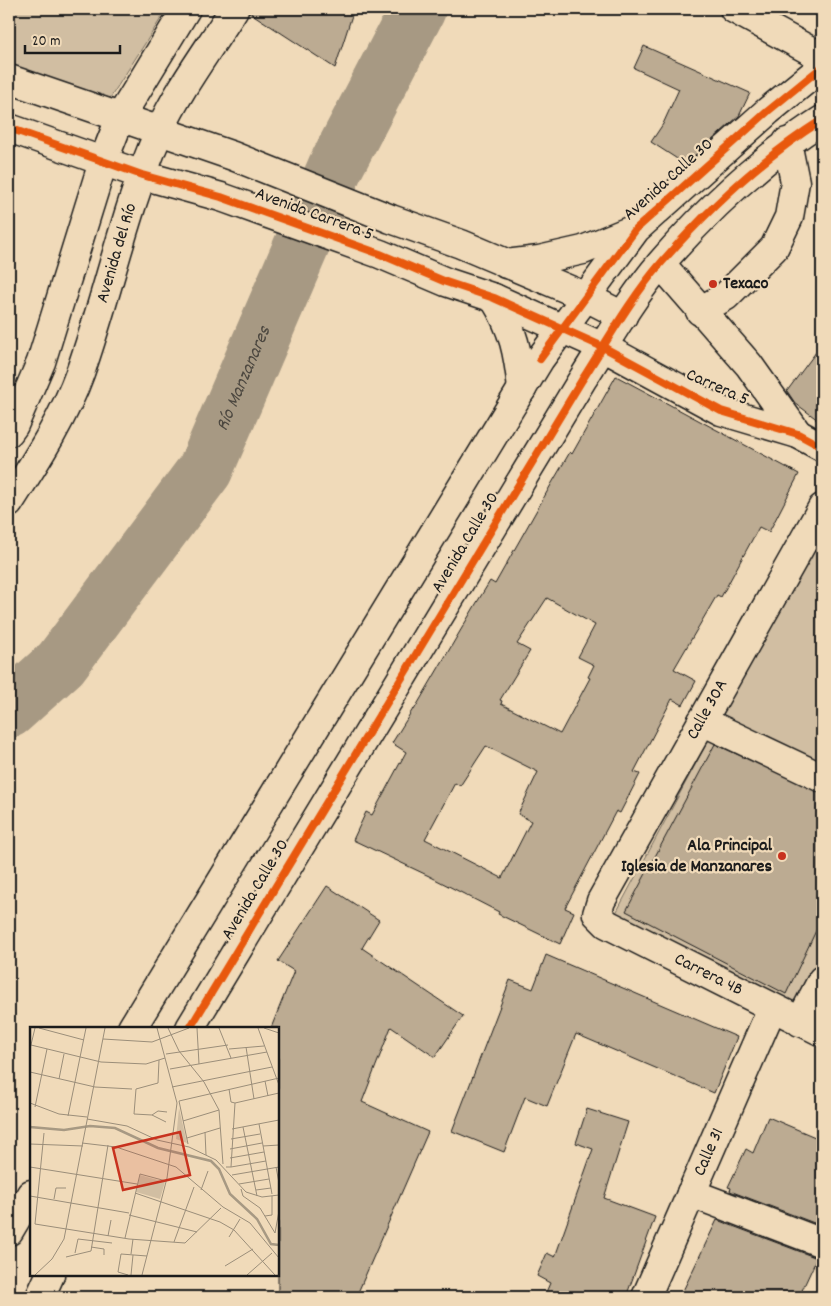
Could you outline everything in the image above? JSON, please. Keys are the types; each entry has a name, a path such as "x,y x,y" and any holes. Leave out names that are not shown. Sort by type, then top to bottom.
{"main road":[{"path":"9,432 14,425 41,362 103,162 121,116 186,9"},
{"name":"Avenida del Río","path":"9,503 44,449 79,375 142,175 160,131 175,101 234,9"},
{"path":"734,9 822,57"},
{"name":"Avenida Calle 30","path":"133,1027 522,390 584,296 636,229 768,111 822,67"},
{"name":"Avenida Carrera 5","path":"9,79 233,156 391,219 461,244 584,296 624,316"},
{"name":"Avenida Calle 30","path":"191,1027 603,347 624,316 661,264 731,191 787,142 822,120"},
{"name":"Avenida Carrera 5","path":"9,128 142,175 220,197 380,254 446,282 494,298 603,347"},
{"path":"700,311 726,296 774,248 789,217 795,182 787,142"},
{"path":"506,264 539,260 583,250 636,229"},
{"path":"661,264 749,365 798,434"},
{"path":"494,298 508,321 518,355 522,390"},
{"name":"Carrera 5","path":"603,347 721,411 798,434 822,447"},
{"name":"Calle 30A","path":"597,914 601,901 822,508"},
{"path":"702,721 822,778"},
{"name":"Carrera 4B","path":"597,914 607,924 811,1027"},
{"path":"811,1027 822,980"},
{"name":"Calle 31","path":"646,1297 772,1008"},
{"path":"691,1193 822,1243"},
{"path":"9,1231 30,1196"},
{"path":"40,1297 50,1276"}],"shaded area":[{"path":"9,9 167,9 107,103 9,69"},
{"path":"822,527 822,1018 616,913"}],"building":[{"path":"249,9 354,9 335,68 249,12"},
{"path":"644,46 750,93 739,116 711,141 708,140 702,149 685,164 651,142 663,124 679,89 634,68"},
{"path":"822,344 822,423 795,403 787,391"},
{"path":"616,376 799,474 769,532 759,527 721,597 717,595 674,669 696,681 683,705 672,699 634,772 640,774 620,813 616,811 565,908 574,912 560,944 498,914 499,912 429,876 353,840 366,812 372,815 406,752 392,743 414,710 490,581 495,584 570,452 572,454","holes":["547,598 595,625 578,657 594,665 588,677 590,678 560,734 501,704 502,701 500,700 530,651 517,644","486,746 538,772 518,814 531,821 502,878 425,839 455,783 460,786"]},
{"path":"715,744 822,793 822,918 786,994 626,911"},
{"path":"327,886 379,920 362,948 463,1016 435,1057 391,1027 362,1102 428,1132 356,1297 278,1297 279,1027 271,1027 294,971 278,961"},
{"path":"546,955 737,1037 714,1093 576,1034 547,1106 525,1097 504,1152 452,1131 510,980 533,989"},
{"path":"587,1109 628,1122 604,1198 655,1217 626,1297 544,1297 550,1283 537,1276 547,1253 555,1257 593,1149 576,1143"},
{"path":"768,1117 822,1140 822,1226 730,1191 731,1188 728,1187 746,1149 753,1153"},
{"path":"717,1220 817,1258 799,1297 680,1297"}],"waterway":[{"name":"Río Manzanares","path":"9,710 61,663 205,470 335,168 418,9"}],"cycle path":[{"path":"540,359 636,229 768,111 822,67"},
{"path":"191,1027 582,380 650,276 717,204 778,151 822,120"},
{"path":"9,128 142,175 221,197 380,254 446,282 494,298 603,347 721,411 798,434 822,447"}],"place":[{"name":"Texaco","path":"713,284"},
{"name":"Ala Principal Iglesia de Manzanares","path":"782,856"}]}
